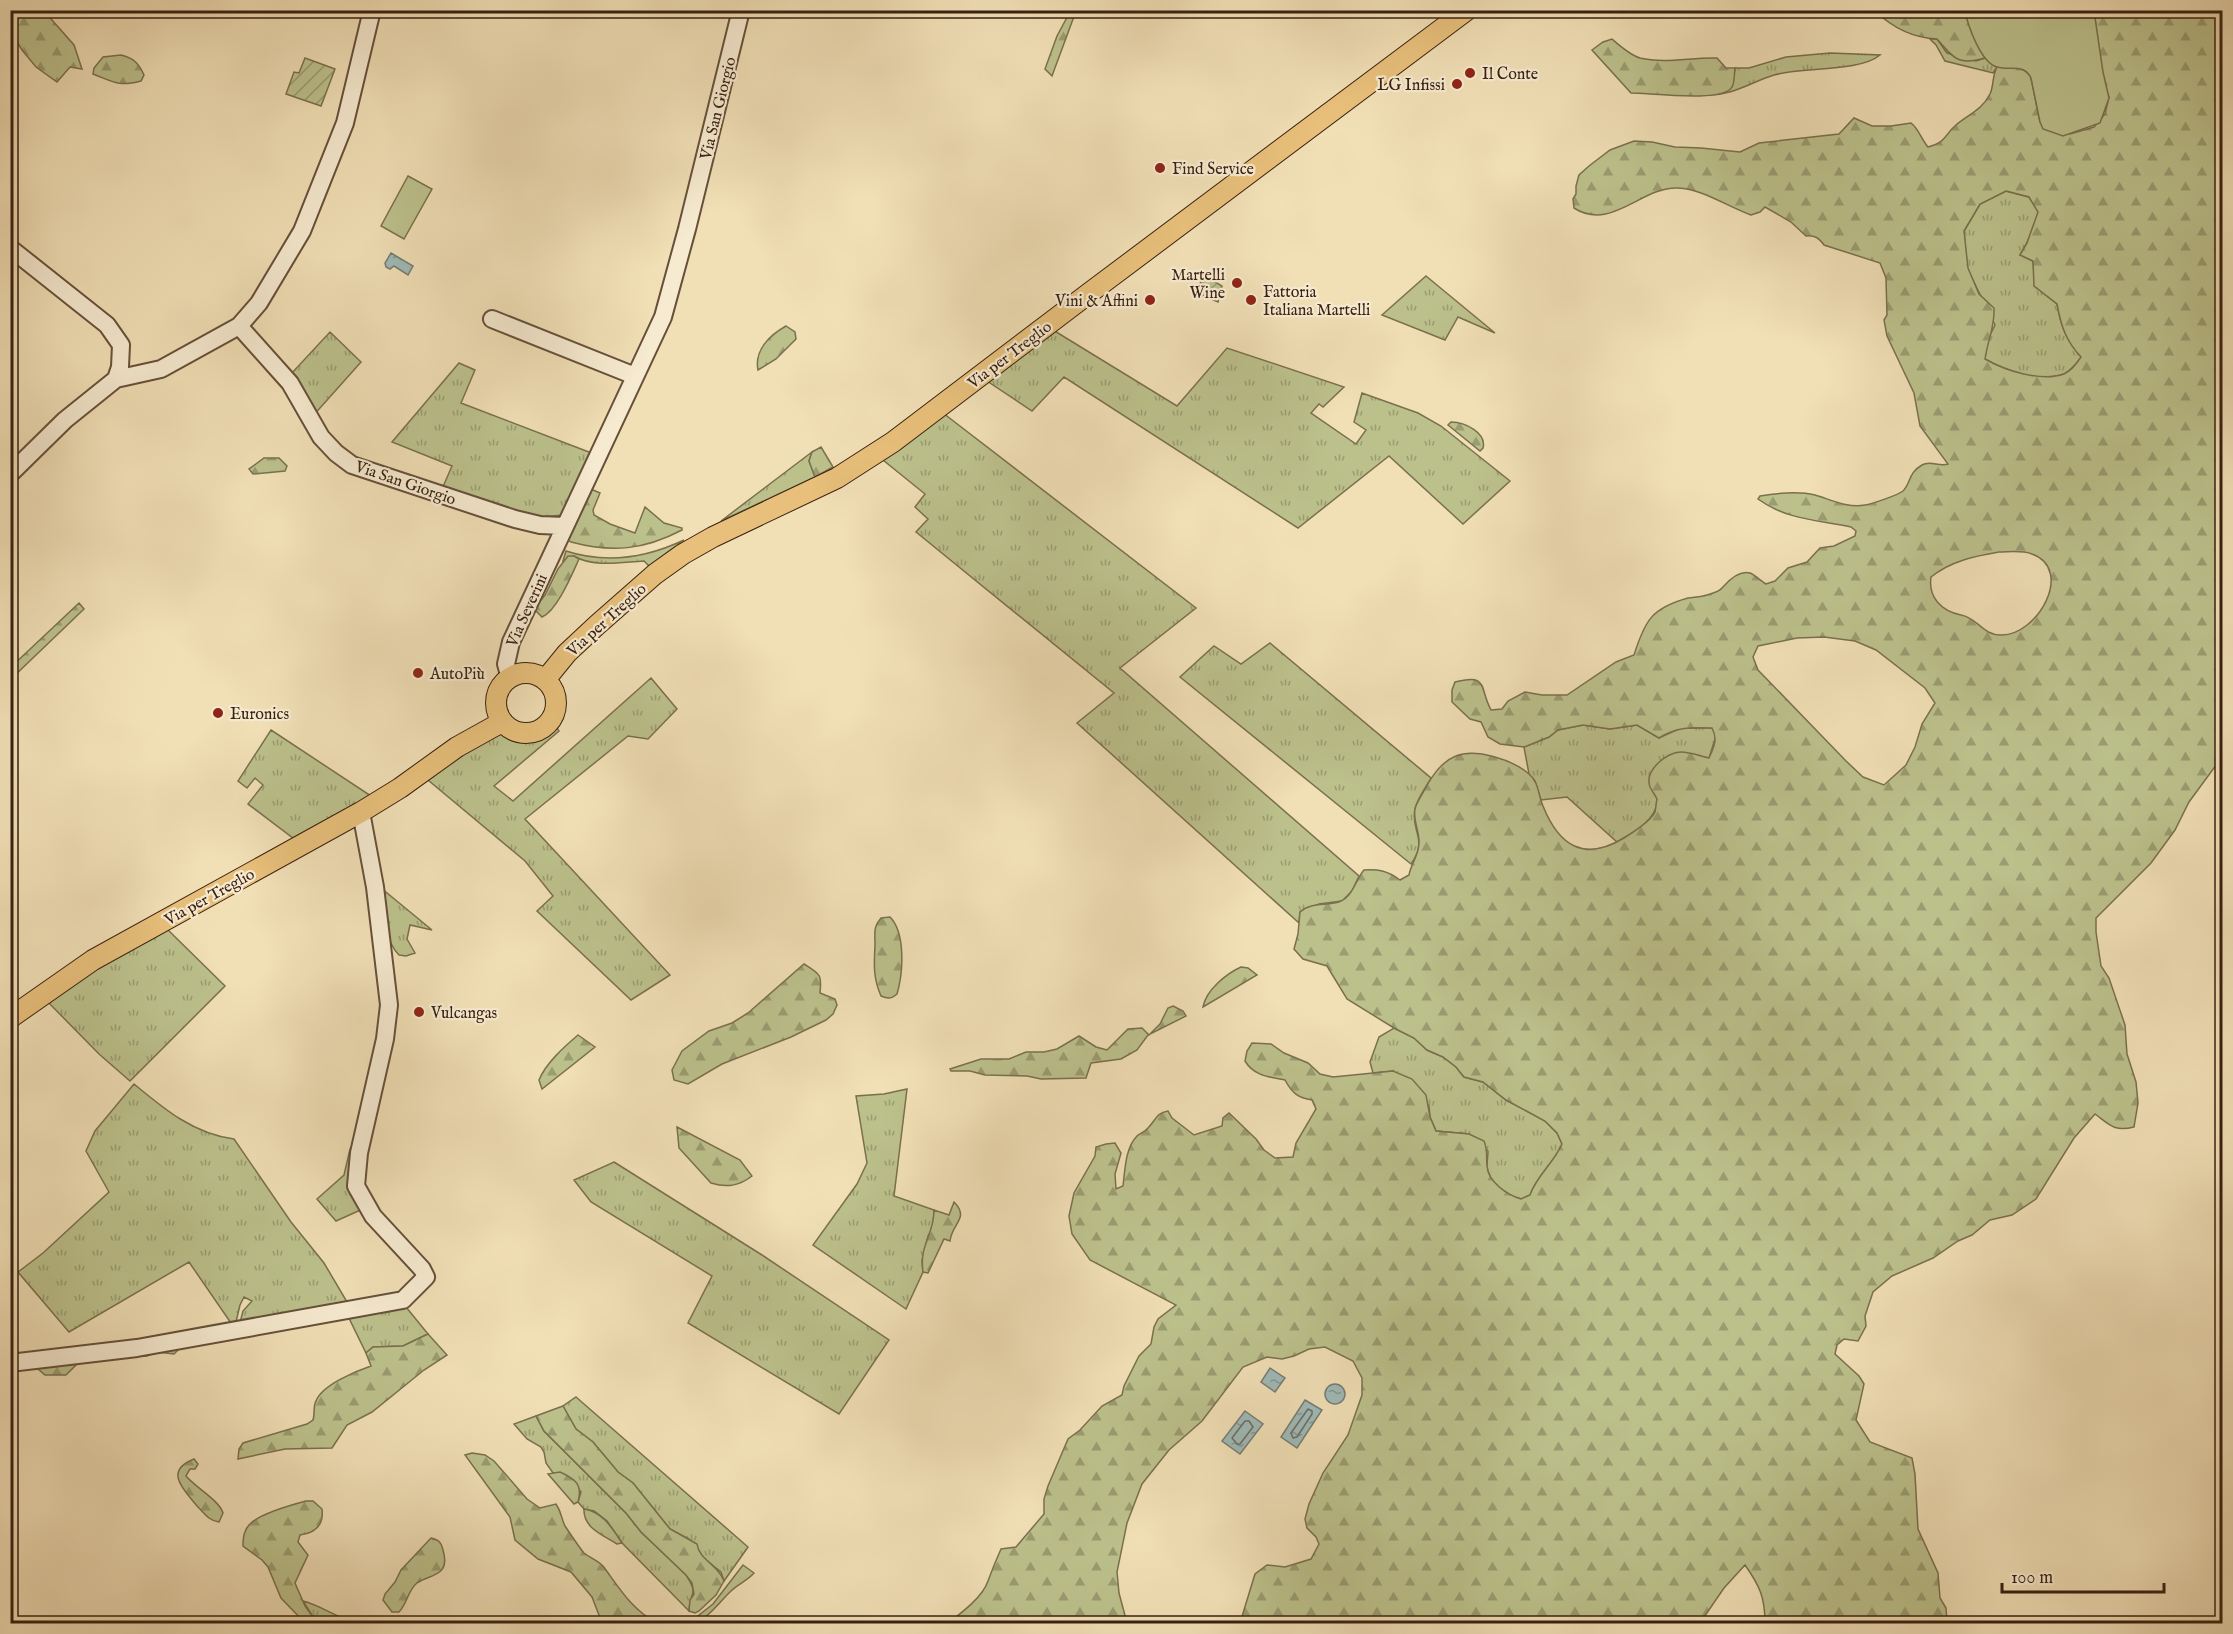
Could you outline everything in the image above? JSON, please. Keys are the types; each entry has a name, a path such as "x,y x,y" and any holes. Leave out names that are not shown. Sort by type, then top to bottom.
{"main road":[{"name":"Via per Treglio","path":"545,680 567,653 655,574 683,554 713,537 837,478 893,442 1467,10"},
{"path":"524,673 545,680 551,687 556,704 550,721 544,728 526,733 517,732 502,722 496,709 497,695 504,682 524,673"},
{"name":"Via per Treglio","path":"10,1018 93,960 361,812 400,788 457,747 502,722"}],"street":[{"path":"10,474 64,420 116,379 160,369 238,326 259,303 302,231 345,123 372,10"},
{"name":"Via San Giorgio","path":"556,543 663,317 741,10"},
{"path":"10,248 106,325 121,345 120,367 116,379"},
{"path":"492,319 635,376"},
{"name":"Via San Giorgio","path":"238,326 290,382 321,437 336,453 352,465 515,519 540,525 564,526"},
{"name":"Via Severini","path":"510,678 506,664 507,654 556,543"},
{"path":"10,1363 137,1348 403,1300 426,1277 422,1269 373,1216 356,1186 359,1153 385,1039 389,1005 375,887 361,812"}],"green space":[{"path":"11,10 44,11 74,45 82,69 70,67 57,82 36,67 11,32"},
{"path":"1071,10 1076,11 1052,76 1045,69 1057,36"},
{"path":"1875,11 1965,11 1985,58 1968,61 1957,59 1937,39 1919,37 1903,31"},
{"path":"1965,11 2094,11 2109,98 2100,123 2063,136 2043,129 2028,73 2021,69 2002,68 1991,64 1972,34"},
{"path":"2094,11 2222,11 2222,757 2189,802 2175,830 2151,863 2096,918 2101,966 2109,978 2125,1025 2127,1054 2136,1082 2138,1103 2134,1127 2117,1128 2095,1114 2074,1138 2036,1199 2012,1215 1990,1220 1972,1235 1958,1241 1933,1258 1892,1276 1873,1292 1865,1316 1866,1326 1858,1341 1844,1339 1837,1345 1835,1354 1859,1376 1864,1384 1856,1420 1870,1442 1912,1458 1918,1529 1938,1573 1940,1598 1946,1608 1947,1623 1765,1623 1761,1592 1745,1565 1724,1588 1700,1623 1240,1623 1255,1574 1267,1565 1285,1567 1311,1559 1319,1544 1307,1528 1305,1519 1309,1504 1323,1473 1348,1435 1362,1395 1362,1378 1353,1361 1325,1347 1309,1349 1282,1359 1267,1357 1243,1367 1202,1421 1169,1450 1142,1484 1127,1523 1117,1572 1119,1593 1127,1623 947,1624 971,1605 981,1593 1001,1549 1016,1547 1044,1514 1044,1499 1048,1486 1068,1439 1080,1430 1102,1406 1122,1395 1139,1356 1151,1344 1158,1319 1176,1305 1090,1260 1072,1234 1069,1216 1074,1193 1095,1156 1096,1147 1115,1143 1121,1153 1115,1174 1116,1189 1123,1186 1126,1160 1133,1141 1159,1115 1168,1111 1172,1118 1194,1135 1222,1126 1223,1118 1229,1113 1264,1150 1275,1158 1293,1157 1296,1143 1316,1109 1312,1100 1296,1094 1285,1080 1262,1075 1249,1066 1245,1061 1252,1043 1271,1044 1284,1053 1308,1063 1320,1074 1333,1077 1393,1071 1412,1079 1426,1095 1430,1117 1436,1131 1469,1134 1484,1141 1488,1172 1491,1177 1504,1191 1521,1199 1530,1195 1537,1181 1559,1151 1562,1144 1557,1133 1545,1121 1506,1100 1483,1082 1464,1077 1443,1057 1427,1050 1414,1038 1347,999 1327,966 1303,959 1294,949 1300,912 1310,906 1336,903 1345,899 1364,870 1383,871 1400,880 1409,875 1419,846 1415,809 1431,779 1446,762 1456,756 1484,754 1522,769 1535,781 1549,820 1565,840 1574,846 1597,849 1624,838 1653,815 1657,799 1650,787 1650,775 1663,759 1681,752 1709,758 1714,747 1715,736 1712,728 1684,728 1659,738 1637,725 1610,729 1583,725 1558,730 1549,737 1524,747 1500,744 1488,737 1481,722 1470,719 1452,702 1455,682 1473,679 1478,681 1491,710 1502,709 1508,701 1525,692 1567,695 1616,662 1634,655 1646,624 1666,606 1715,592 1735,576 1746,572 1766,584 1775,581 1788,568 1807,562 1820,548 1834,546 1855,536 1856,531 1851,527 1791,515 1769,506 1758,499 1760,496 1802,493 1846,504 1865,505 1903,491 1914,471 1922,465 1948,464 1920,426 1914,393 1887,336 1884,320 1887,315 1886,278 1880,263 1824,245 1812,236 1806,236 1791,222 1765,207 1760,212 1751,215 1687,189 1665,189 1614,212 1601,215 1588,214 1574,208 1573,199 1579,175 1610,150 1634,141 1740,152 1759,143 1839,134 1854,118 1872,126 1911,123 1928,147 1942,140 1956,125 1983,104 1990,94 1997,67 2017,68 2025,71 2031,78 2040,122 2070,134 2094,127 2105,114 2109,97 2103,80","holes":["2006,191 2029,197 2038,212 2027,243 2020,255 2033,261 2034,286 2057,304 2065,333 2081,357 2064,374 2034,376 2003,368 1985,359 1994,308 1979,294 1968,268 1964,231 1980,204","1999,552 2032,554 2044,562 2050,574 2051,587 2046,601 2027,625 2014,632 2001,635 1989,632 1972,619 1947,610 1934,597 1931,577 1963,560","1824,637 1855,641 1876,650 1925,688 1935,703 1922,724 1915,747 1906,765 1884,785 1863,777 1758,670 1753,657 1758,646 1797,638"]},
{"path":"1612,39 1629,53 1649,60 1717,58 1726,68 1735,68 1733,85 1726,92 1715,95 1631,93 1592,50"},
{"path":"1930,39 1937,39 1947,53 1976,61 1985,58 1997,67 1993,73 1945,61"},
{"path":"1830,53 1880,55 1871,60 1845,67 1774,75 1733,91 1707,95 1725,92 1729,89 1733,82 1735,68 1749,68 1786,57"},
{"path":"121,55 138,65 144,75 141,81 121,84 93,74 94,68 103,57"},
{"path":"305,58 335,69 321,106 286,94 294,72 299,73"},
{"path":"408,176 432,189 404,239 381,226"},
{"path":"2006,191 2029,197 2039,212 2020,255 2033,261 2035,286 2057,304 2065,333 2082,357 2064,374 2044,377 2023,374 1985,359 1988,339 1995,325 1967,268 1964,231 1980,204"},
{"path":"1204,272 1212,274 1212,280 1222,286 1218,302 1197,293"},
{"path":"1426,276 1495,333 1458,317 1445,340 1382,315"},
{"path":"786,326 795,332 796,339 776,359 758,370 758,356 764,344"},
{"path":"1053,330 1177,406 1227,348 1344,387 1323,407 1319,404 1311,413 1356,444 1366,430 1354,422 1362,393 1418,413 1441,426 1510,481 1463,524 1389,456 1298,528 1064,377 1032,411 987,381"},
{"path":"330,332 361,362 312,417 290,375"},
{"path":"459,363 475,370 461,403 594,454 563,515 534,518 442,489 452,466 392,442"},
{"path":"943,413 1196,608 1120,668 1359,876 1352,891 1342,901 1319,904 1300,912 1299,923 1077,723 1114,693 916,532 928,519 915,507 925,494 883,460"},
{"path":"1451,422 1474,429 1482,438 1483,448 1480,451 1448,425"},
{"path":"821,447 833,467 815,477 809,461 812,452"},
{"path":"812,452 809,461 815,477 721,521"},
{"path":"264,458 279,458 287,466 285,471 253,474 249,469"},
{"path":"586,487 600,493 593,510 594,515 610,524 635,533 645,507 664,523 682,528 682,530 654,542 628,548 600,548 571,542 567,539"},
{"path":"684,540 649,566 644,561 599,563 574,556 563,561 566,551 596,557 626,557 655,551"},
{"path":"568,556 579,559 553,608 542,617 534,609"},
{"path":"79,603 84,609 11,679 11,667"},
{"path":"1270,643 1431,778 1415,809 1414,817 1419,848 1411,864 1180,677 1214,646 1241,664"},
{"path":"651,678 677,709 648,739 628,736 525,819 670,975 631,1000 537,911 553,896 525,861 428,780 462,749 482,736 502,734 527,739 535,738 556,726 559,731 494,786 513,801"},
{"path":"1583,725 1610,729 1637,725 1659,738 1681,728 1712,728 1716,736 1709,758 1690,754 1674,754 1661,761 1650,777 1657,801 1653,814 1643,825 1617,842 1567,797 1541,800 1535,781 1529,774 1524,747 1549,737 1558,730"},
{"path":"271,730 371,796 293,838 248,804 263,785 255,778 247,788 238,781"},
{"path":"381,888 432,930 410,925 407,939 415,953 406,956 399,955 390,941 385,923"},
{"path":"890,917 899,933 902,965 897,994 888,998 881,996 878,989 874,965 877,924 881,918"},
{"path":"166,928 225,986 130,1081 99,1054 45,999"},
{"path":"804,964 819,975 820,993 835,999 837,1005 833,1014 826,1020 791,1037 722,1064 688,1084 674,1080 672,1070 682,1051 709,1031 732,1023 748,1013"},
{"path":"1241,967 1248,968 1257,975 1203,1007 1208,995 1218,983"},
{"path":"1173,1006 1183,1011 1186,1016 1150,1034 1160,1024 1168,1008"},
{"path":"1142,1028 1149,1035 1137,1050 1121,1059 1091,1063 1086,1078 1041,1079 1027,1076 985,1075 970,1071 951,1071 950,1069 981,1059 1009,1059 1026,1052 1057,1049 1079,1036 1096,1047 1107,1050 1128,1029"},
{"path":"1394,1028 1414,1038 1427,1050 1443,1057 1464,1077 1483,1082 1506,1100 1545,1121 1557,1133 1562,1144 1530,1195 1521,1199 1504,1191 1495,1182 1488,1172 1488,1151 1469,1134 1436,1131 1430,1117 1429,1106 1393,1071 1373,1073 1370,1062 1379,1037"},
{"path":"578,1035 595,1047 542,1089 539,1080 546,1067"},
{"path":"134,1084 180,1119 206,1132 234,1139 291,1222 324,1263 350,1307 239,1326 243,1311 252,1301 244,1297 235,1326 233,1326 189,1262 69,1332 18,1272 43,1253 109,1192 86,1151 95,1131"},
{"path":"907,1089 894,1196 934,1210 933,1228 928,1236 922,1261 923,1272 906,1309 813,1245 857,1184 867,1163 856,1096 884,1094"},
{"path":"677,1127 740,1160 752,1176 733,1185 711,1183 679,1148"},
{"path":"357,1139 365,1208 336,1221 317,1199 344,1175 350,1149"},
{"path":"614,1162 762,1255 889,1340 839,1414 688,1323 712,1276 591,1202 574,1180"},
{"path":"954,1202 959,1208 960,1217 950,1241 944,1239 928,1273 923,1272 923,1254 932,1227 934,1210 949,1215"},
{"path":"406,1307 428,1334 403,1346 373,1347 366,1353 347,1314"},
{"path":"428,1334 447,1355 424,1370 372,1412 347,1425 332,1448 285,1449 238,1459 239,1449 243,1443 307,1424 313,1420 315,1403 319,1395 340,1379 371,1366 366,1353 373,1347 403,1346"},
{"path":"181,1347 174,1354 157,1352 147,1356 76,1360 77,1364 66,1375 45,1375 31,1363"},
{"path":"576,1397 748,1547 724,1581 721,1572 702,1557 689,1539 670,1529 633,1483 618,1472 593,1442 576,1429 563,1406"},
{"path":"563,1406 576,1429 593,1442 618,1472 633,1483 670,1529 697,1544 701,1554 721,1575 724,1581 716,1595 699,1611 695,1613 689,1611 690,1600 694,1594 692,1583 686,1575 641,1532 626,1513 544,1431 536,1416"},
{"path":"536,1416 544,1431 626,1513 641,1532 686,1575 693,1591 689,1611 623,1544 607,1521 594,1511 584,1509 578,1502 581,1492 575,1484 566,1475 553,1473 546,1463 541,1447 527,1439 514,1424"},
{"path":"472,1453 485,1455 494,1461 527,1499 540,1508 556,1504 565,1526 584,1553 603,1566 640,1612 657,1623 602,1623 592,1597 571,1572 538,1559 515,1540 510,1517 465,1455"},
{"path":"194,1459 198,1464 195,1469 190,1469 186,1476 221,1508 223,1513 219,1522 204,1514 179,1481 180,1469"},
{"path":"560,1472 570,1477 578,1486 578,1502 574,1504 548,1474"},
{"path":"306,1501 313,1501 322,1509 322,1520 314,1530 300,1535 298,1542 308,1555 295,1583 305,1606 317,1623 305,1623 281,1598 268,1567 243,1546 245,1531 256,1519"},
{"path":"584,1509 602,1517 622,1543 617,1544 590,1526"},
{"path":"431,1538 439,1542 442,1547 445,1559 442,1570 417,1583 399,1612 392,1612 383,1600 385,1594 401,1570"},
{"path":"743,1565 754,1573 707,1616 689,1623 713,1604"},
{"path":"303,1601 345,1619 359,1623 317,1623"}],"water":[{"path":"391,253 413,266 408,275 394,266 390,269 386,267 385,263"},
{"path":"1270,1368 1285,1378 1275,1392 1261,1382"},
{"path":"1335,1384 1342,1387 1345,1394 1342,1401 1335,1404 1328,1401 1325,1394 1328,1387"},
{"path":"1305,1400 1322,1410 1297,1448 1281,1437"},
{"path":"1245,1411 1263,1424 1240,1454 1222,1441"}],"place":[{"name":"Il Conte","path":"1470,73"},
{"name":"LG Infissi","path":"1457,84"},
{"name":"Find Service","path":"1160,168"},
{"name":"Martelli Wine","path":"1237,283"},
{"name":"Vini & Affini","path":"1150,300"},
{"name":"Fattoria Italiana Martelli","path":"1251,300"},
{"name":"AutoPiù","path":"418,673"},
{"name":"Euronics","path":"218,713"},
{"name":"Vulcangas","path":"419,1012"}]}
